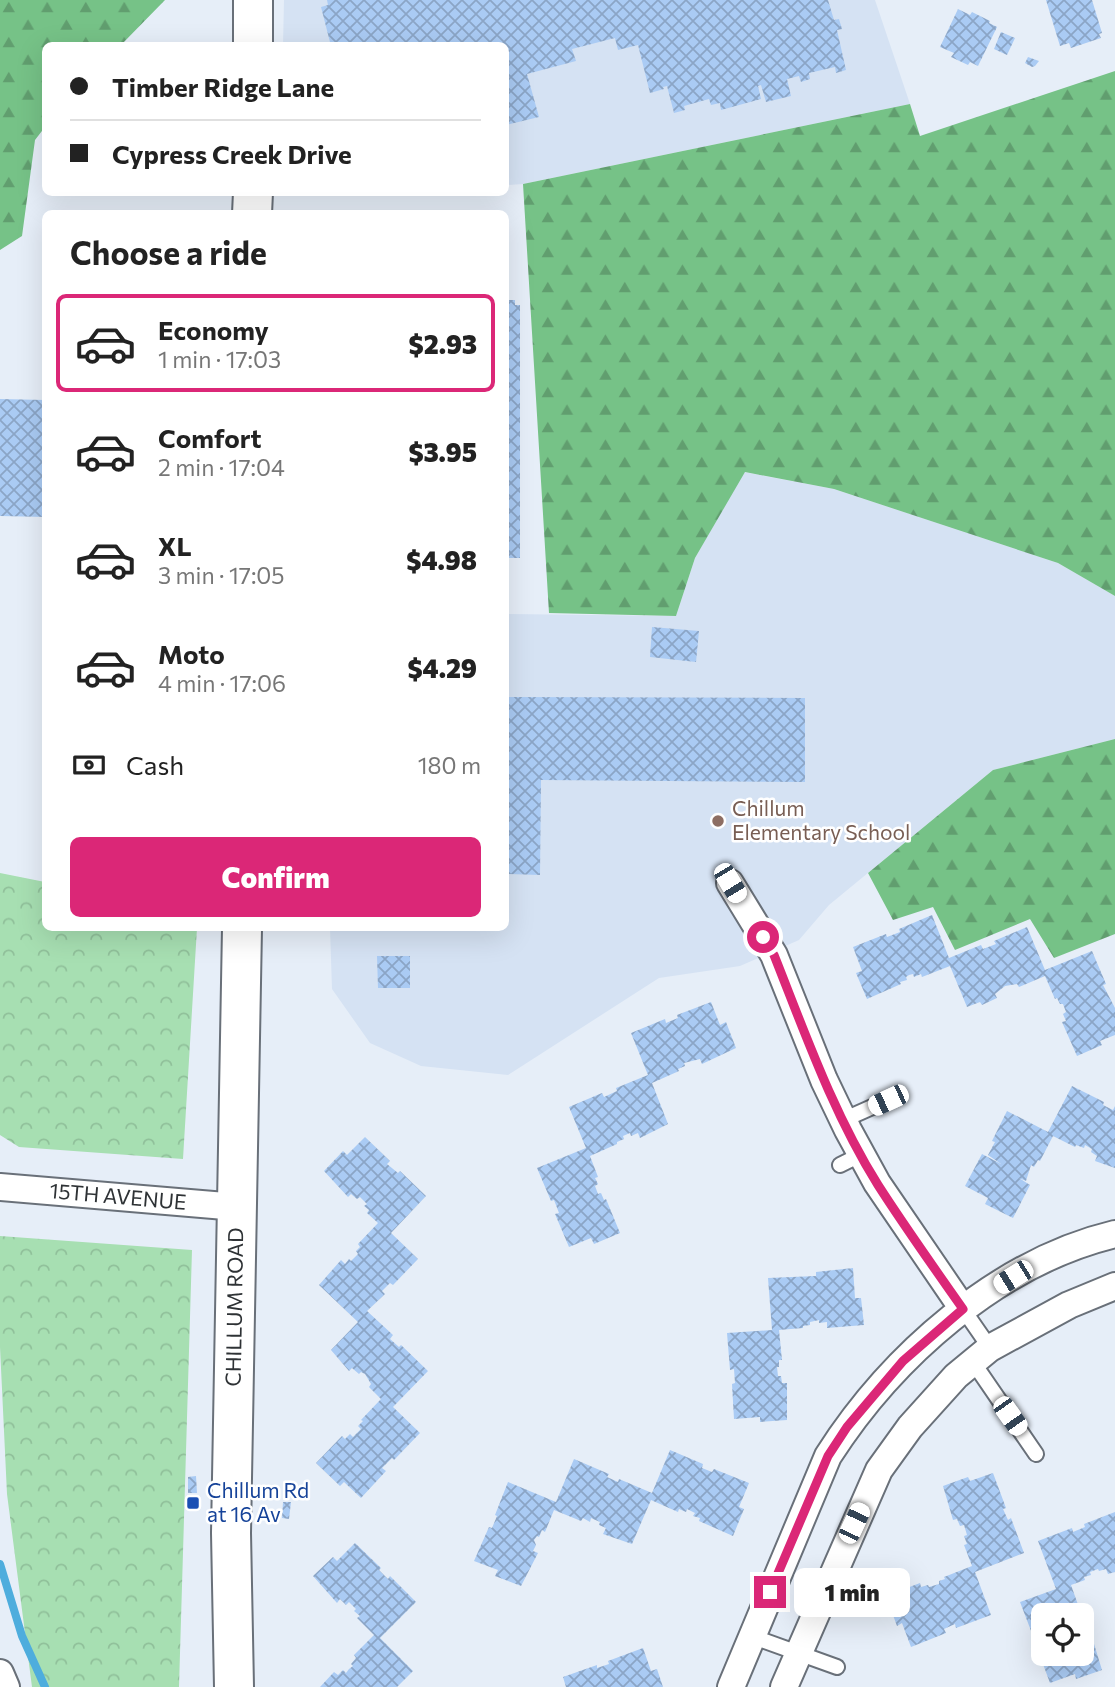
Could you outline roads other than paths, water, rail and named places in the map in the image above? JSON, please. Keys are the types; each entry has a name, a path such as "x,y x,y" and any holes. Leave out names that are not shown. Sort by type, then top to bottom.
{"main road":[{"path":"253,0 253,42"},
{"name":"CHILLUM ROAD","path":"234,1687 230,1533 242,931"}],"street":[{"path":"730,883 774,955 824,1080 844,1120 851,1159 877,1183 963,1309"},
{"name":"15TH AVENUE","path":"0,1187 237,1207"},
{"path":"731,1687 828,1456 847,1427 903,1361 963,1309 1035,1263 1086,1241 1115,1234"},
{"path":"785,1687 879,1469 934,1400 981,1355 1069,1305 1115,1286"},
{"path":"0,1673 6,1687"}],"lane":[{"path":"844,1120 888,1100"},
{"path":"963,1309 981,1355 1036,1454"},
{"path":"751,1636 837,1667"}],"waterway":[{"path":"0,1564 22,1636 45,1687"}],"place":[{"name":"Chillum Elementary School","path":"718,821"},
{"name":"Chillum Rd at 16 Av","path":"193,1503"}]}
